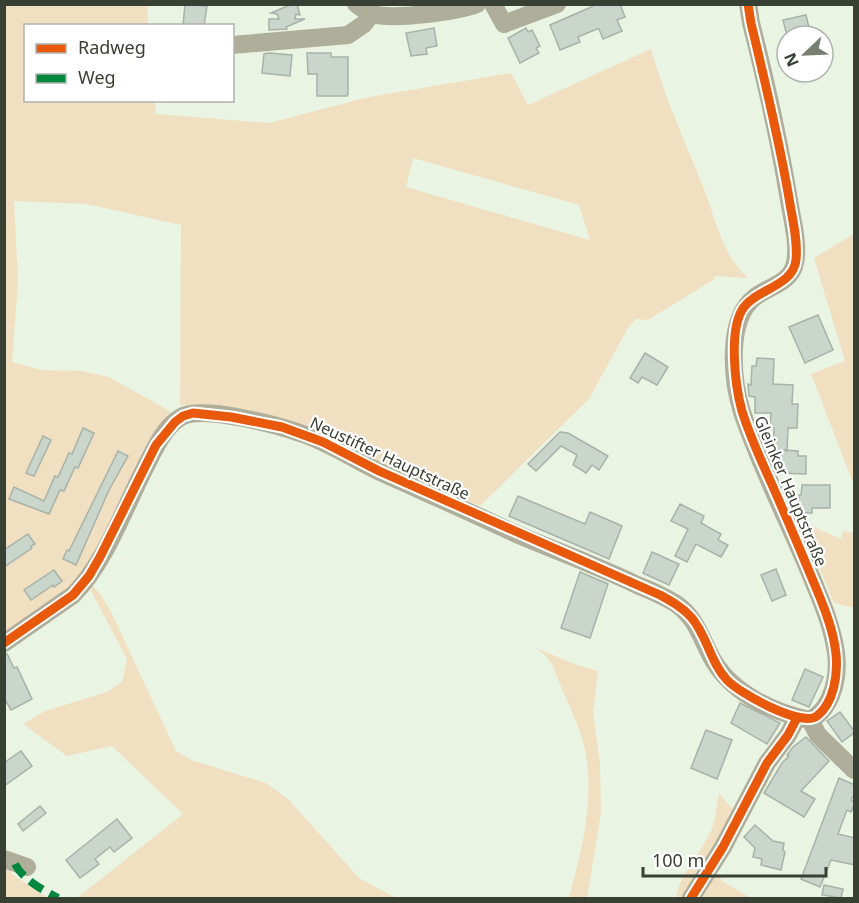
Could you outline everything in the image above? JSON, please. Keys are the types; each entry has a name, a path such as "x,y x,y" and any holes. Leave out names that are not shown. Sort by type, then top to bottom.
{"street":[{"path":"356,4 372,14 414,15 477,4"},
{"path":"493,4 504,24 557,4"},
{"name":"Gleinker Hauptstraße","path":"691,898 723,847 767,763 803,719 824,709 833,690 836,673 836,655 831,628 799,547 749,433 741,408 735,370 735,342 738,320 743,308 756,296 783,281 793,272 796,261 796,242 781,152 748,4"},
{"path":"234,45 348,35 364,24 372,14"},
{"name":"Neustifter Hauptstraße","path":"4,643 73,596 81,587 100,558 156,445 167,430 183,416 203,414 257,421 303,434 512,532 620,576 674,602 698,626 712,658 727,680 749,696 803,719 855,770"},
{"path":"4,859 27,867"}],"shaded area":[{"path":"5,5 147,5 148,24 24,24 24,102 155,102 156,114 269,123 369,97 511,73 528,105 651,49 668,101 725,246 731,258 748,278 715,276 713,280 648,320 636,319 628,328 589,399 480,506 372,460 209,407 180,405 181,225 87,204 14,201 18,283 12,362 41,370 82,371 109,377 171,412 84,578 5,638","holes":["413,158 579,205 590,240 406,187"]},
{"path":"854,234 854,485 811,374 845,361 814,258"},
{"path":"812,526 841,539 843,531 854,533 854,608 834,603 803,529"},
{"path":"91,584 101,595 112,614 176,751 191,760 266,783 288,799 359,878 396,898 77,898 183,814 112,746 67,756 23,724 45,711 107,692 122,682 127,659 90,589"},
{"path":"536,648 598,671 593,712 600,763 601,812 587,898 569,898 586,824 589,787 585,749 553,666 547,657"},
{"path":"719,793 735,813 687,898 676,898 686,872 711,831"},
{"path":"4,866 15,876 48,898 5,898"},
{"path":"714,869 722,881 751,898 695,898"}],"building":[{"path":"185,4 207,6 204,24 183,24"},
{"path":"297,4 300,15 296,14 295,19 305,19 286,27 287,29 269,30 269,19 279,19 277,14 271,13"},
{"path":"598,4 620,4 625,17 617,20 622,31 603,39 597,29 578,37 580,42 560,50 550,25"},
{"path":"806,15 808,24 784,24 783,20"},
{"path":"434,28 437,46 426,48 427,54 411,56 406,33"},
{"path":"526,28 528,32 532,30 540,46 536,48 539,53 520,63 508,38"},
{"path":"307,53 331,53 331,57 348,57 347,96 317,96 317,74 308,74"},
{"path":"264,54 292,55 290,76 262,73"},
{"path":"818,315 833,350 805,363 789,327"},
{"path":"645,353 668,367 657,385 642,377 638,383 630,378"},
{"path":"757,358 774,359 773,384 793,385 792,404 798,404 797,428 788,428 787,450 798,451 798,456 806,456 806,474 780,473 780,450 773,450 774,428 770,428 771,413 755,413 755,397 749,396 748,384 751,385 752,366 756,366"},
{"path":"83,428 94,433 78,468 75,467 64,491 60,490 49,514 9,499 14,487 44,501 55,476 58,477 69,453 72,454"},
{"path":"560,432 568,433 608,456 599,470 592,465 586,473 573,465 577,455 561,446 536,471 528,464"},
{"path":"43,436 51,440 34,476 26,473"},
{"path":"118,451 128,456 109,490 76,565 63,559"},
{"path":"802,485 830,485 830,508 812,508 812,513 799,513 799,495 801,495"},
{"path":"518,496 585,524 590,512 622,526 609,559 509,516"},
{"path":"680,504 704,516 701,523 721,534 718,540 728,545 721,557 696,544 687,562 675,556 688,529 671,521"},
{"path":"28,534 35,544 4,567 4,550"},
{"path":"652,552 679,564 669,585 643,573"},
{"path":"776,569 786,595 772,601 761,575"},
{"path":"54,570 62,581 31,600 24,590"},
{"path":"580,572 608,584 590,638 561,628"},
{"path":"4,654 7,654 14,668 17,667 32,699 11,710 4,698"},
{"path":"805,669 823,677 809,707 792,700"},
{"path":"740,703 780,723 767,744 731,723"},
{"path":"840,712 855,732 842,742 827,721"},
{"path":"706,730 732,740 717,779 691,768"},
{"path":"806,737 829,761 801,791 815,799 804,817 764,793 793,747"},
{"path":"21,751 32,766 4,786 4,763"},
{"path":"839,778 855,785 855,793 851,800 855,803 851,812 847,810 838,834 855,838 855,865 831,860 820,887 801,879"},
{"path":"40,806 46,813 23,831 18,824"},
{"path":"117,819 132,838 114,852 110,847 95,859 99,864 80,878 66,860"},
{"path":"755,825 773,841 784,843 785,852 781,870 761,865 762,859 753,857 755,848 744,837"},
{"path":"824,885 843,889 841,898 822,895"}],"marked path":[{"path":"15,864 28,880 58,898"}],"cycle path":[{"path":"4,643 73,595 89,576 156,445 175,422 193,413 231,417 282,427 323,442 379,471 660,595 691,617 721,673 734,686 785,713 798,717 817,716 827,704 834,688 836,654 832,633 826,612 748,428 739,400 735,373 734,343 739,316 750,301 789,276 796,260 794,229 781,154 748,4"},
{"path":"691,898 723,847 767,763 788,735 797,718"}]}
